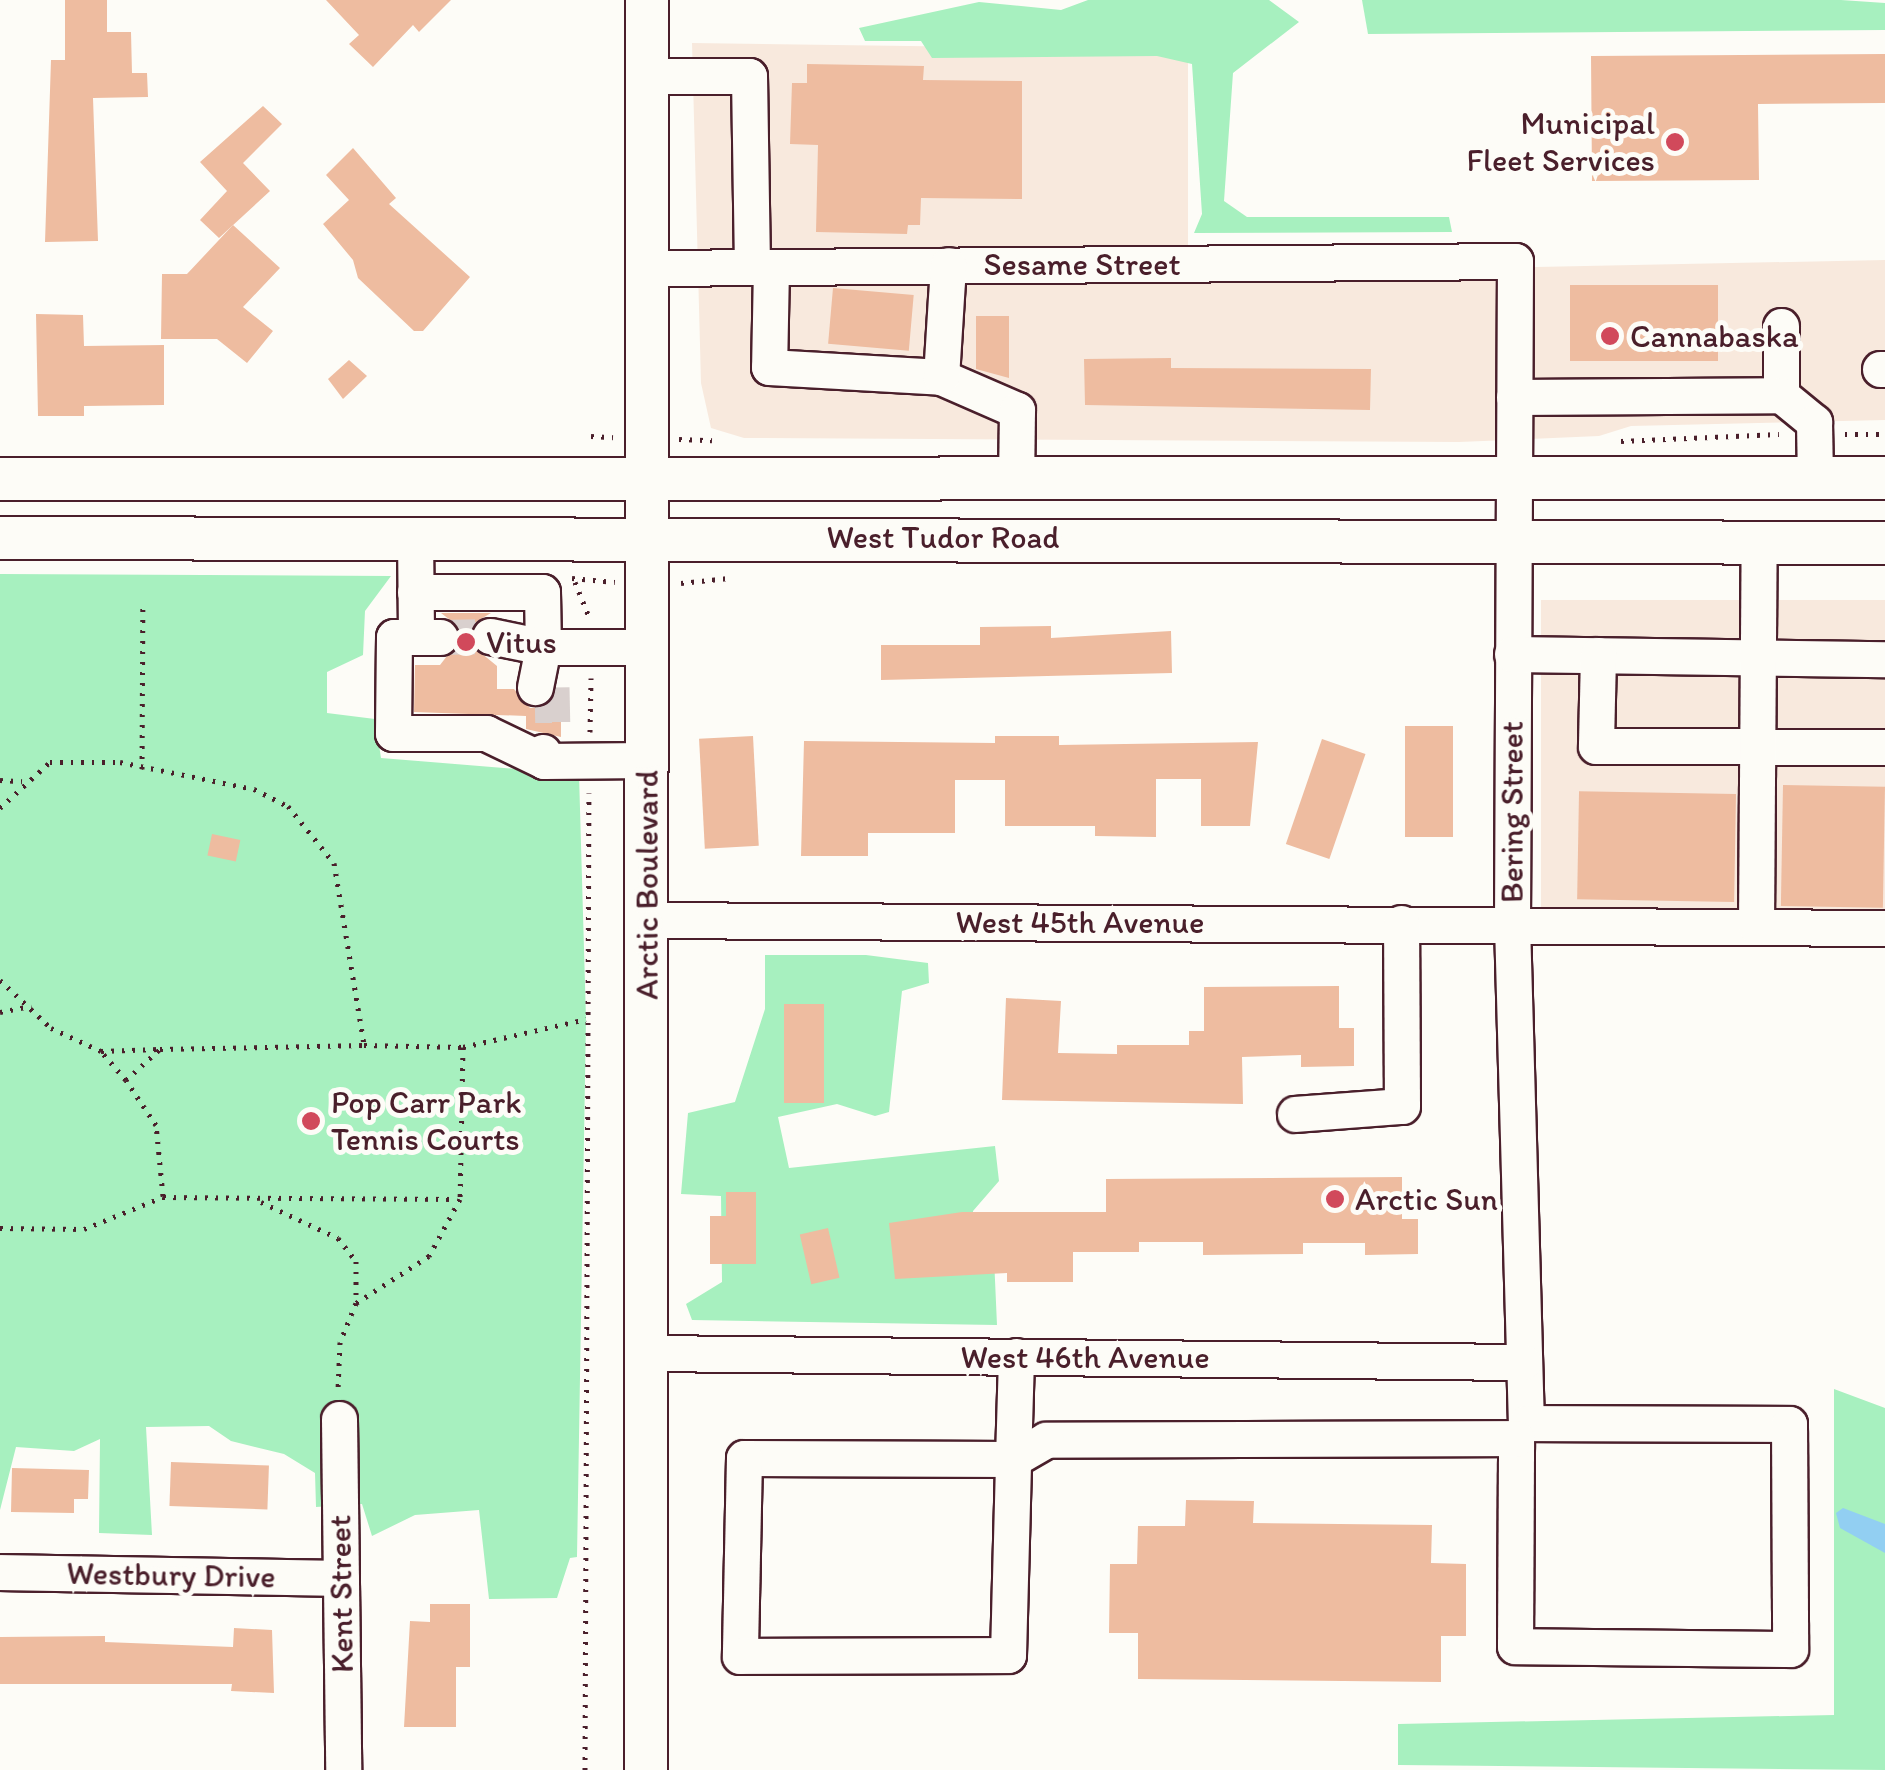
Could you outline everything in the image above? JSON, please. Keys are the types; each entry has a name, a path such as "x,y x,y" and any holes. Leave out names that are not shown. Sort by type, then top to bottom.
{"main road":[{"name":"Arctic Boulevard","path":"646,1770 647,0"},
{"name":"West Tudor Road","path":"0,479 1885,478"},
{"name":"West Tudor Road","path":"0,538 647,535 1885,543"}],"street":[{"path":"647,76 750,76 768,367 941,378 1017,410 1016,480"},
{"name":"Sesame Street","path":"649,268 1515,261"},
{"name":"Bering Street","path":"1515,261 1512,924 1523,1362 1521,1430"},
{"path":"941,378 948,265"},
{"path":"1780,326 1781,396"},
{"path":"1514,397 1781,396 1814,422 1815,478"},
{"path":"415,536 415,592 428,637 394,637 393,733 486,733 544,746 648,760"},
{"path":"541,536 543,672"},
{"path":"1756,926 1759,542"},
{"path":"415,592 542,592"},
{"path":"490,636 543,672 648,647"},
{"path":"1512,654 1885,659"},
{"path":"1598,655 1596,746 1885,747"},
{"name":"West 45th Avenue","path":"647,920 1885,928"},
{"path":"1295,1114 1402,1106 1401,923"},
{"name":"West 46th Avenue","path":"648,1353 1523,1362"},
{"path":"1016,1356 1013,1460 1008,1655 740,1656 744,1458 1013,1460 1046,1440 1789,1424 1790,1649 1515,1646 1521,1430"},
{"name":"Kent Street","path":"338,1419 343,1770"},
{"name":"Westbury Drive","path":"0,1572 341,1578"}],"path":[{"path":"142,769 143,604"},
{"path":"0,808 23,781 50,762 142,769 254,788 288,806 320,840 341,888 349,982 364,1045"},
{"path":"0,780 23,781"},
{"path":"585,1770 588,884"},
{"path":"0,980 52,1028 101,1051 126,1080 156,1126 163,1197"},
{"path":"0,1012 31,1006"},
{"path":"101,1051 364,1045 463,1047 586,1019"},
{"path":"356,1303 428,1256 460,1199 463,1047"},
{"path":"126,1080 160,1049"},
{"path":"0,1228 84,1229 163,1197 460,1199"},
{"path":"257,1200 338,1238 356,1262 356,1303 340,1342 338,1419"}],"shaded area":[{"path":"692,43 1188,50 1188,274 1885,260 1885,420 1631,426 1599,436 1459,442 744,438 711,428 701,383"},
{"path":"1541,600 1885,600 1885,937 1541,937"}],"green space":[{"path":"1088,0 1269,0 1299,22 1233,73 1224,201 1247,217 1449,217 1452,232 1194,233 1202,214 1192,64 1157,56 932,58 921,41 865,41 859,28 979,2 1061,10"},
{"path":"1362,0 1841,0 1885,3 1885,30 1368,34"},
{"path":"0,574 391,576 365,611 363,655 327,672 327,713 375,719 381,758 579,774 586,1019 577,1557 570,1558 557,1598 489,1599 479,1510 415,1515 372,1536 362,1504 316,1507 315,1473 284,1454 231,1441 209,1426 146,1427 152,1535 99,1533 100,1439 74,1451 16,1447 0,1510"},
{"path":"765,955 866,955 928,963 929,983 902,991 889,1112 875,1116 837,1104 778,1117 789,1168 995,1146 999,1181 973,1211 974,1231 993,1235 997,1325 692,1320 686,1304 722,1282 721,1196 681,1194 688,1113 735,1102 765,1009"},
{"path":"1834,1389 1885,1408 1885,1770 1398,1765 1398,1724 1834,1715"}],"water":[{"path":"1843,1508 1885,1524 1885,1553 1840,1528 1836,1513"}],"building":[{"path":"65,0 107,0 107,32 131,32 132,73 147,73 148,97 93,98 98,241 45,242 51,60 65,60"},
{"path":"326,0 451,0 419,32 413,25 373,67 349,44 359,35"},
{"name":"Municipal Fleet Services","path":"1885,54 1885,103 1758,104 1759,180 1592,181 1591,56"},
{"path":"807,64 924,66 923,80 1022,81 1022,199 921,198 920,225 908,225 907,234 816,232 818,145 790,144 792,83 807,83"},
{"path":"263,106 282,124 243,163 270,191 219,238 200,220 227,191 200,162"},
{"path":"353,148 396,198 389,204 470,277 423,331 414,331 358,278 353,260 323,224 349,200 326,175"},
{"path":"233,225 280,268 243,307 273,331 247,363 217,339 161,339 162,274 187,274"},
{"path":"1570,285 1718,285 1718,361 1570,361"},
{"path":"833,288 914,295 909,351 828,344"},
{"path":"36,314 83,315 84,346 164,345 164,405 84,406 84,416 38,416"},
{"path":"976,316 1009,316 1009,378 976,369"},
{"path":"1171,358 1171,368 1371,369 1370,410 1085,405 1084,359"},
{"path":"349,360 367,376 343,399 328,379"},
{"path":"441,613 491,613 474,623 470,644 497,666 497,689 514,689 530,708 543,707 561,688 561,737 526,729 526,716 414,712 415,665 440,665 461,638 458,626"},
{"path":"1051,626 1051,638 1171,631 1172,673 881,680 881,645 980,645 980,627"},
{"path":"1405,726 1453,726 1453,837 1405,837"},
{"path":"753,736 759,846 705,849 699,739"},
{"path":"995,736 1059,736 1059,745 1258,742 1250,826 1201,826 1201,779 1156,779 1156,837 1095,836 1095,826 1005,826 1005,780 955,780 955,833 868,833 868,856 801,856 804,741 995,743"},
{"path":"1322,739 1365,754 1329,859 1286,844"},
{"path":"1783,785 1885,787 1883,908 1781,906"},
{"path":"1579,791 1736,794 1734,902 1577,899"},
{"path":"212,834 240,840 236,862 207,856"},
{"path":"1339,986 1339,1028 1354,1028 1354,1066 1301,1067 1301,1055 1242,1057 1243,1104 1002,1100 1006,998 1061,1001 1058,1053 1117,1054 1117,1045 1189,1045 1189,1031 1204,1031 1204,987"},
{"path":"784,1004 824,1004 824,1103 784,1103"},
{"path":"1402,1177 1402,1219 1418,1219 1418,1254 1365,1255 1365,1243 1303,1243 1303,1254 1203,1255 1203,1242 1139,1242 1139,1252 1073,1252 1073,1282 1007,1282 1007,1273 895,1279 889,1223 962,1212 1106,1212 1106,1179"},
{"path":"726,1192 756,1192 756,1264 710,1264 710,1216 726,1216"},
{"path":"828,1228 839,1278 811,1284 800,1235"},
{"path":"171,1462 269,1465 267,1509 169,1506"},
{"path":"12,1468 89,1470 88,1499 74,1499 74,1513 11,1512"},
{"path":"1186,1500 1254,1501 1253,1523 1432,1525 1431,1563 1466,1564 1466,1636 1441,1636 1441,1682 1138,1679 1138,1633 1109,1633 1110,1564 1137,1564 1138,1526 1185,1526"},
{"path":"430,1604 470,1604 470,1667 456,1667 456,1727 404,1727 410,1621 430,1622"},
{"path":"234,1628 272,1630 274,1693 231,1691 232,1684 0,1684 0,1637 105,1636 105,1642 233,1647"}],"tunnel":[{"path":"440,637 490,636"},
{"path":"552,687 553,735"}],"place":[{"name":"Municipal Fleet Services","path":"1675,142"},
{"name":"Cannabaska","path":"1610,336"},
{"name":"Vitus","path":"466,642"},
{"name":"Pop Carr Park Tennis Courts","path":"311,1121"},
{"name":"Arctic Sun","path":"1335,1199"}]}
